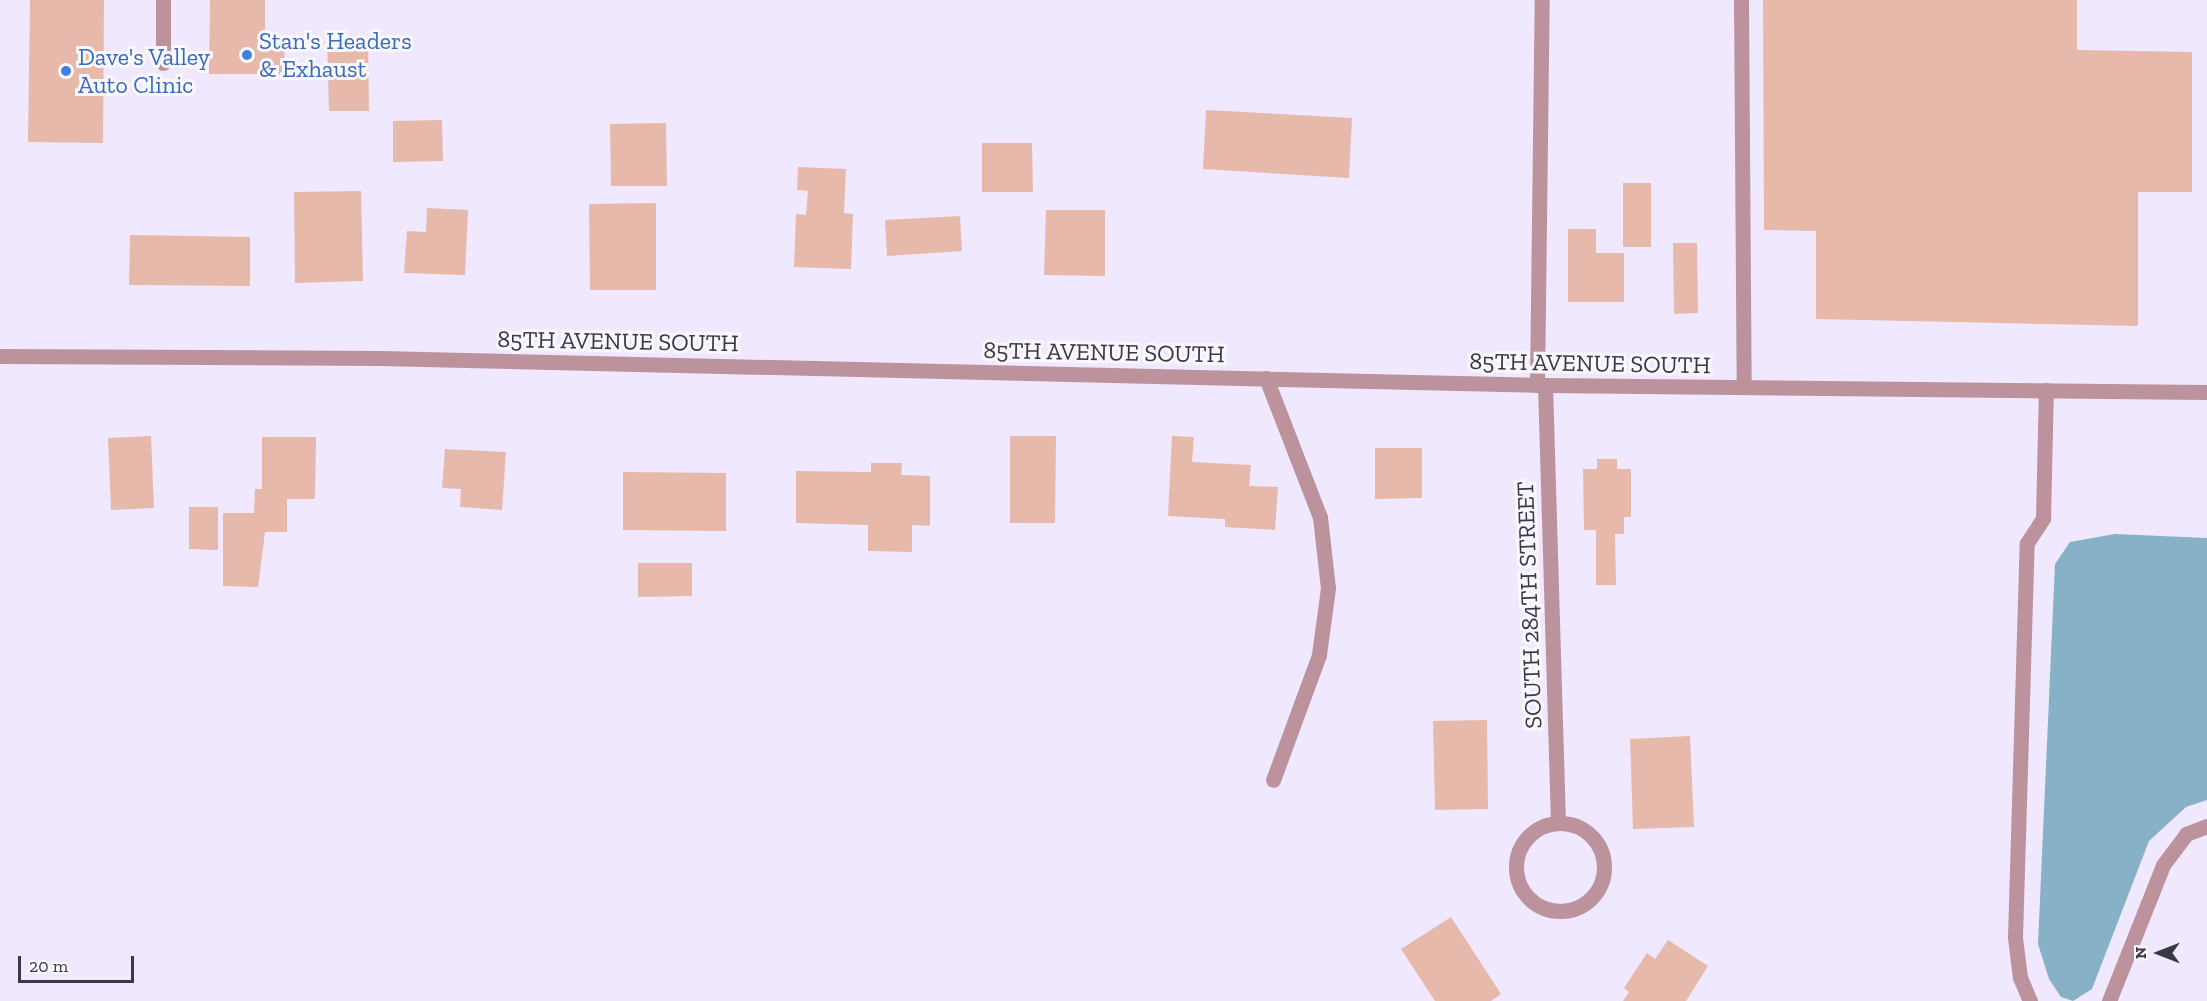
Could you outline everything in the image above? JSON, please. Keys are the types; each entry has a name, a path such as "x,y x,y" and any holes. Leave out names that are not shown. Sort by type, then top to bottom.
{"street":[{"path":"163,0 163,63"},
{"name":"SOUTH 284TH STREET","path":"1542,0 1541,385 1558,823"},
{"path":"1741,0 1744,387"},
{"name":"85TH AVENUE SOUTH","path":"0,356 380,358 1541,385 2207,392"},
{"path":"1266,378 1320,517 1328,569 1319,655 1273,780"},
{"path":"2030,1001 2020,978 2015,925 2027,543 2043,518 2046,390"},
{"path":"1558,823 1590,835 1604,866 1592,898 1561,912 1529,900 1515,869 1528,837 1558,823"},
{"path":"2109,1001 2163,865 2186,834 2207,826"}],"water":[{"path":"2115,534 2207,538 2207,800 2186,807 2149,841 2092,989 2073,1001 2061,997 2049,979 2038,944 2055,564 2070,542"}],"building":[{"name":"Dave's Valley Auto Clinic","path":"30,0 104,0 103,143 28,142"},
{"name":"Stan's Headers & Exhaust","path":"210,0 265,0 265,36 285,37 284,74 209,74"},
{"path":"1763,0 2077,0 2077,50 2192,52 2192,192 2138,192 2138,326 1816,319 1816,231 1764,230"},
{"path":"368,38 369,111 329,111 327,39"},
{"path":"1206,110 1352,118 1349,178 1203,169"},
{"path":"442,120 443,161 393,162 393,121"},
{"path":"666,123 667,186 611,186 610,124"},
{"path":"982,143 1032,143 1033,192 982,192"},
{"path":"798,167 846,169 844,213 853,214 851,269 794,267 796,214 806,215 808,191 797,190"},
{"path":"1623,183 1651,183 1651,247 1623,247"},
{"path":"361,191 363,281 295,283 294,192"},
{"path":"656,203 656,290 590,290 589,204"},
{"path":"427,208 468,210 465,275 404,273 407,231 426,232"},
{"path":"1046,210 1105,210 1105,276 1044,275"},
{"path":"960,216 962,251 887,256 885,220"},
{"path":"1568,229 1596,229 1596,253 1624,253 1624,302 1568,302"},
{"path":"130,235 250,237 250,286 129,285"},
{"path":"1673,243 1697,243 1698,313 1674,314"},
{"path":"151,436 154,508 111,510 108,438"},
{"path":"1010,436 1056,436 1055,523 1010,523"},
{"path":"1172,436 1194,437 1192,462 1251,465 1249,486 1278,487 1275,530 1225,527 1225,519 1168,516"},
{"path":"262,437 316,437 315,499 287,499 287,532 265,532 258,587 223,586 223,513 254,513 255,489 262,489"},
{"path":"1375,448 1422,448 1422,498 1375,499"},
{"path":"445,449 506,452 502,510 460,507 461,489 442,488"},
{"path":"1597,459 1617,459 1617,469 1631,469 1631,517 1624,517 1624,534 1615,534 1616,585 1596,585 1596,530 1584,530 1583,469 1597,469"},
{"path":"871,463 902,463 901,475 930,476 930,526 912,525 912,552 868,551 868,525 796,523 796,471 871,472"},
{"path":"623,472 726,473 726,531 623,530"},
{"path":"189,507 218,507 218,550 189,549"},
{"path":"638,563 692,563 692,596 638,597"},
{"path":"1487,720 1488,809 1435,810 1433,721"},
{"path":"1690,736 1694,827 1633,829 1630,739"},
{"path":"1451,917 1501,994 1491,1001 1435,1001 1401,949"},
{"path":"1668,940 1708,966 1686,1001 1623,1001 1629,992 1624,988 1647,953 1655,959"}],"place":[{"name":"Stan's Headers & Exhaust","path":"247,55"},
{"name":"Dave's Valley Auto Clinic","path":"66,71"}]}
